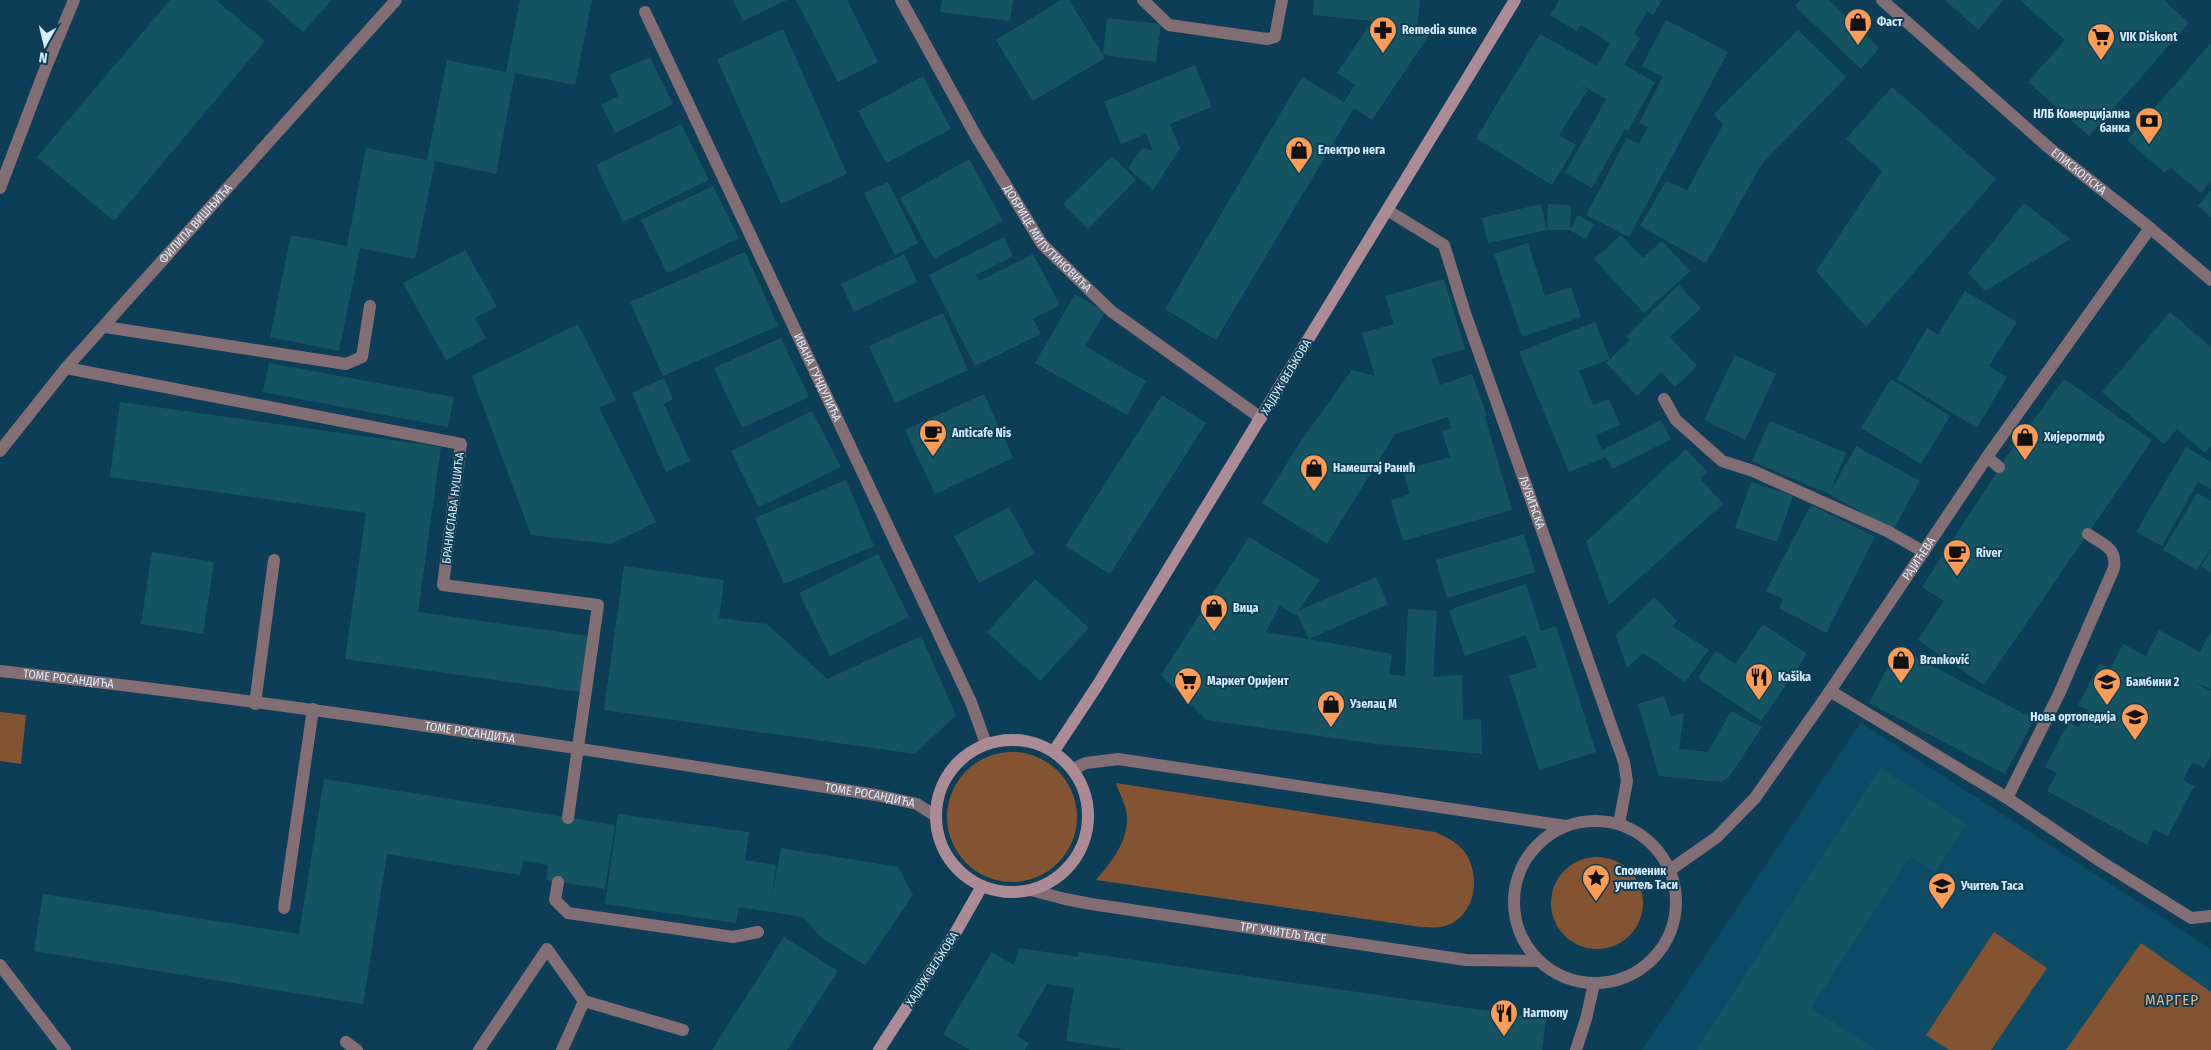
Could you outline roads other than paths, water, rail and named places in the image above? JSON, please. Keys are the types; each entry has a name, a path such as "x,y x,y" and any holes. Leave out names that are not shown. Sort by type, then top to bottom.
{"street":[{"path":"0,188 44,72 74,0"},
{"name":"ФИЛИПА ВИШЊИЋА","path":"0,450 66,368 396,0"},
{"name":"ДОБРИЦЕ МИЛУТИНОВИЋА","path":"901,0 976,136 1042,244 1111,311 1261,418"},
{"path":"1143,0 1170,25 1267,40 1275,37 1282,0"},
{"name":"ХАЈДУК ВЕЉКОВА","path":"1054,751 1097,686 1515,0"},
{"name":"ЕПИСКОПСКА","path":"1882,0 2048,147 2150,228 2211,280"},
{"name":"ИВАНА ГУНДУЛИЋА","path":"645,12 971,702 986,744"},
{"name":"ЉУБИЋСКА","path":"1387,210 1444,245 1468,322 1624,762 1627,781 1619,824"},
{"name":"РАЈИЋЕВА","path":"1670,870 1717,837 1755,798 1987,457 2150,228"},
{"path":"104,327 346,364 362,357 370,306"},
{"name":"БРАНИСЛАВА НУШИЋА","path":"66,368 461,444 444,585 598,605 578,748"},
{"path":"1664,399 1676,420 1722,461 1753,471 1887,531 1924,552"},
{"path":"1987,457 1999,467"},
{"path":"2008,798 2059,694 2114,568 2115,556 2112,551 2088,534"},
{"path":"255,704 274,560"},
{"name":"ТОМЕ РОСАНДИЋА","path":"0,671 255,704 313,709 578,748 876,795 917,804 934,815"},
{"path":"1830,690 2008,798 2100,861 2191,918 2211,916"},
{"path":"284,908 313,709"},
{"path":"1009,739 1032,742 1054,751 1072,769 1084,791 1089,816 1085,840 1073,862 1054,880 1031,890 1006,892 982,886 963,875 947,858 938,838 934,815 938,792 949,771 965,755 986,744 1009,739"},
{"path":"568,818 578,748"},
{"path":"1072,769 1086,763 1118,759 1566,826"},
{"path":"1592,820 1619,824 1640,834 1658,850 1670,870 1676,896 1674,923 1663,947 1645,967 1621,980 1594,984 1574,981 1555,974 1538,961 1524,943 1515,921 1513,898 1518,874 1529,854 1545,837 1566,826 1592,820"},
{"path":"558,882 555,900 568,913 732,937 758,932"},
{"name":"ХАЈДУК ВЕЉКОВА","path":"879,1050 958,930 982,886"},
{"name":"ТРГ УЧИТЕЉ ТАСЕ","path":"1031,890 1091,904 1452,958 1538,961"},
{"path":"479,1050 547,949 584,1001 683,1030"},
{"path":"1,971 65,1050"},
{"path":"1576,1050 1594,984"},
{"path":"562,1050 584,1001"},
{"path":"346,1042 357,1050"}],"place":[{"name":"Фаст","path":"1858,46"},
{"name":"Remedia sunce","path":"1383,54"},
{"name":"VIK Diskont","path":"2101,61"},
{"name":"НЛБ Комерцијална банка","path":"2149,145"},
{"name":"Електро нега","path":"1299,174"},
{"name":"Anticafe Nis","path":"933,457"},
{"name":"Хијероглиф","path":"2025,461"},
{"name":"Намештај Ранић","path":"1314,492"},
{"name":"River","path":"1957,577"},
{"name":"Вица","path":"1214,632"},
{"name":"Branković","path":"1901,684"},
{"name":"Kašika","path":"1759,701"},
{"name":"Маркет Оријент","path":"1188,705"},
{"name":"Бамбини 2","path":"2107,706"},
{"name":"Узелац М","path":"1331,728"},
{"name":"Нова ортопедија","path":"2135,741"},
{"name":"Споменик учитељ Таси","path":"1596,902"},
{"name":"Учитељ Таса","path":"1942,910"},
{"name":"Harmony","path":"1504,1037"}],"district":[{"name":"МАРГЕР","path":"2172,1000"}]}
